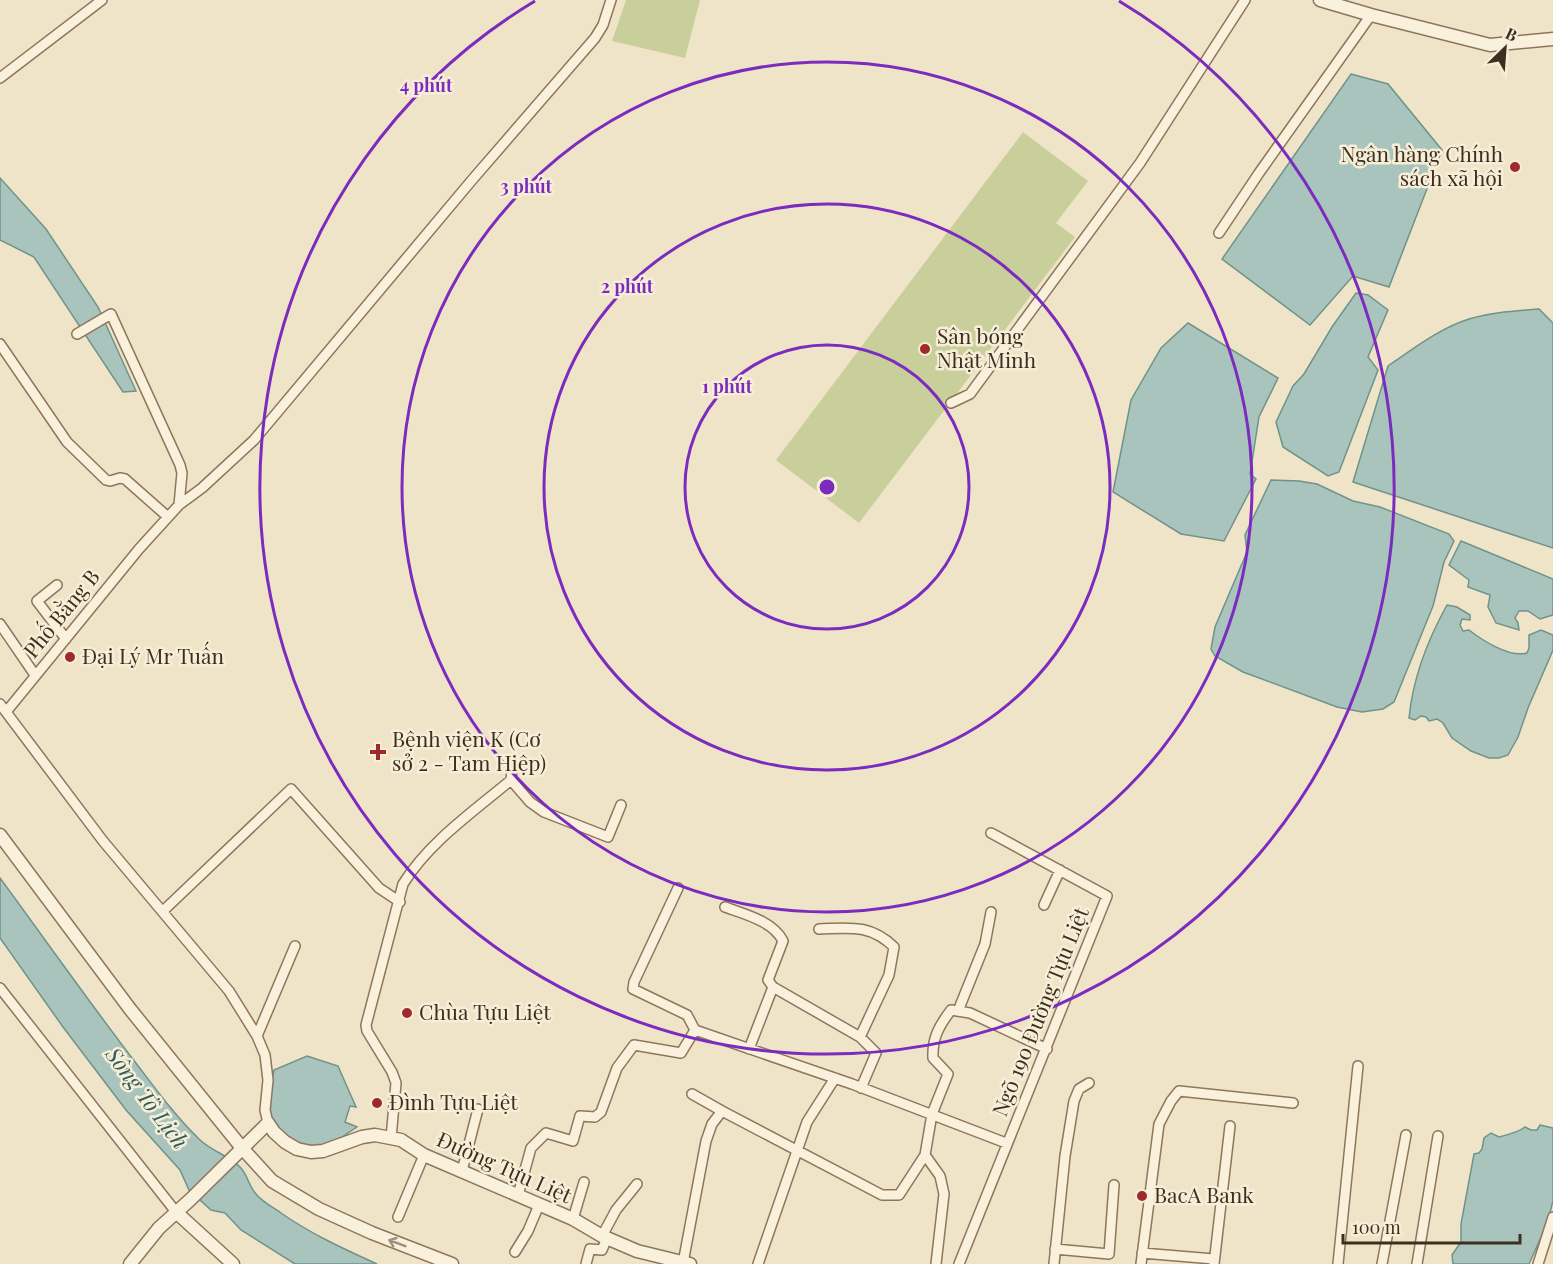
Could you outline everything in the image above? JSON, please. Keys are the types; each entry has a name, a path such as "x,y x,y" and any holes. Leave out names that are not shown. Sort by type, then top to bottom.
{"street":[{"path":"0,78 102,0"},
{"name":"Phố Bằng B","path":"164,911 103,841 3,708 35,675 139,549 179,505 202,488 254,440 472,180 595,38 603,25 611,0"},
{"path":"951,403 970,394 1102,217 1140,163 1245,0"},
{"path":"1320,0 1490,45 1553,39"},
{"path":"1219,233 1371,15"},
{"path":"79,333 108,316 180,465 182,473 179,505"},
{"path":"0,344 67,442 106,480 125,479 168,517"},
{"path":"57,585 37,601 66,639"},
{"path":"0,624 35,675"},
{"path":"391,1138 396,1083 392,1072 367,1031 366,1025 403,884 414,866 512,775 531,802 544,812 608,837 621,805"},
{"path":"130,1264 159,1227 191,1199 267,1123 265,1110 268,1080 265,1055 256,1036 229,991 164,911 291,789 379,888 400,902"},
{"name":"Ngõ 190 Đường Tựu Liệt","path":"959,1264 1107,896 991,833"},
{"path":"0,835 130,1009 242,1148 272,1181 320,1209 372,1233 452,1264"},
{"path":"1044,905 1060,870"},
{"path":"678,888 634,982 633,989 687,1016 695,1030 835,1078 1006,1143"},
{"path":"725,907 757,918 780,935 783,941 768,980 773,987 860,1037 876,1053 861,1088"},
{"path":"958,1011 985,944 991,912"},
{"path":"819,929 860,928 886,940 894,947 889,975 860,1037"},
{"path":"256,1036 295,946"},
{"path":"749,1049 773,987"},
{"path":"0,988 176,1212 233,1264"},
{"path":"692,1094 882,1195 900,1195 925,1155 932,1114 948,1074 933,1059 932,1043 951,1010 970,1013 1047,1049"},
{"path":"518,1195 531,1148 546,1133 573,1141 580,1116 595,1117 601,1112 617,1068 634,1045 681,1053 695,1030"},
{"path":"1338,1264 1358,1066"},
{"path":"758,1264 807,1122 835,1078"},
{"path":"1054,1264 1074,1101 1079,1089 1089,1083"},
{"path":"1141,1264 1159,1124 1179,1091 1293,1103"},
{"path":"462,1171 478,1109"},
{"path":"683,1263 706,1141 712,1124 722,1111"},
{"name":"Đường Tựu Liệt","path":"267,1123 285,1142 297,1149 311,1152 375,1135 400,1140 424,1155 573,1219 655,1260 690,1264"},
{"path":"1142,1253 1214,1261 1230,1126"},
{"path":"1382,1264 1406,1136"},
{"path":"1417,1264 1438,1136"},
{"path":"399,1217 424,1155"},
{"path":"925,1155 940,1176 944,1194 936,1264"},
{"path":"573,1219 584,1182"},
{"path":"586,1264 590,1249 602,1250 616,1210 637,1184"},
{"path":"1055,1249 1109,1254 1114,1185"},
{"path":"515,1252 528,1231 539,1205"},
{"path":"1538,1264 1553,1217"}],"green space":[{"path":"626,0 700,0 685,58 612,41"},
{"name":"Sân bóng Nhật Minh","path":"1023,132 1088,181 1056,223 1075,237 859,523 776,460"}],"water":[{"path":"1351,74 1388,84 1442,150 1389,287 1353,276 1310,325 1222,259"},
{"path":"0,178 46,229 98,307 136,391 123,392 34,257 0,240"},
{"path":"1356,293 1368,295 1388,310 1368,357 1378,370 1339,472 1328,476 1283,447 1276,422 1293,386 1304,374 1332,327"},
{"path":"1539,309 1553,323 1553,548 1353,482 1388,366 1458,323 1486,315"},
{"path":"1188,323 1278,378 1259,417 1250,474 1256,479 1224,541 1181,534 1113,492 1131,400 1161,348"},
{"path":"1271,480 1317,484 1353,501 1380,507 1449,534 1454,541 1444,562 1433,606 1394,702 1383,709 1362,712 1337,707 1243,672 1215,656 1211,649 1215,627 1247,552 1245,535"},
{"path":"1461,541 1553,579 1553,615 1540,619 1528,611 1519,611 1515,618 1519,630 1496,623 1488,607 1490,595 1468,587 1469,580 1449,565"},
{"path":"1447,605 1457,607 1470,615 1470,620 1462,619 1460,625 1463,631 1469,630 1504,651 1527,653 1529,635 1541,630 1553,635 1553,650 1518,737 1508,755 1489,758 1471,751 1452,738 1443,723 1437,719 1429,721 1426,717 1421,716 1415,720 1409,718 1422,660"},
{"name":"Sông Tô Lịch","path":"0,878 115,1036 190,1130 204,1143 240,1167 253,1191 264,1202 292,1221 377,1264 295,1264 241,1230 225,1213 211,1210 189,1190 180,1170 126,1110 0,938"},
{"path":"307,1056 338,1066 356,1107 350,1106 345,1122 357,1127 330,1145 297,1147 278,1130 270,1119 268,1100 274,1070"},
{"path":"1540,1125 1553,1128 1553,1201 1547,1224 1529,1264 1453,1264 1452,1255 1461,1242 1461,1224 1474,1154 1479,1153 1482,1149 1484,1138 1491,1133 1499,1137 1525,1127 1537,1130"}],"place":[{"name":"Ngân hàng Chính sách xã hội","path":"1515,167"},
{"name":"Sân bóng Nhật Minh","path":"925,349"},
{"name":"Đại Lý Mr Tuấn","path":"70,657"},
{"name":"Bệnh viện K (Cơ sở 2 - Tam Hiệp)","path":"378,752"},
{"name":"Chùa Tựu Liệt","path":"407,1013"},
{"name":"Đình Tựu Liệt","path":"377,1103"},
{"name":"BacA Bank","path":"1142,1196"}]}
